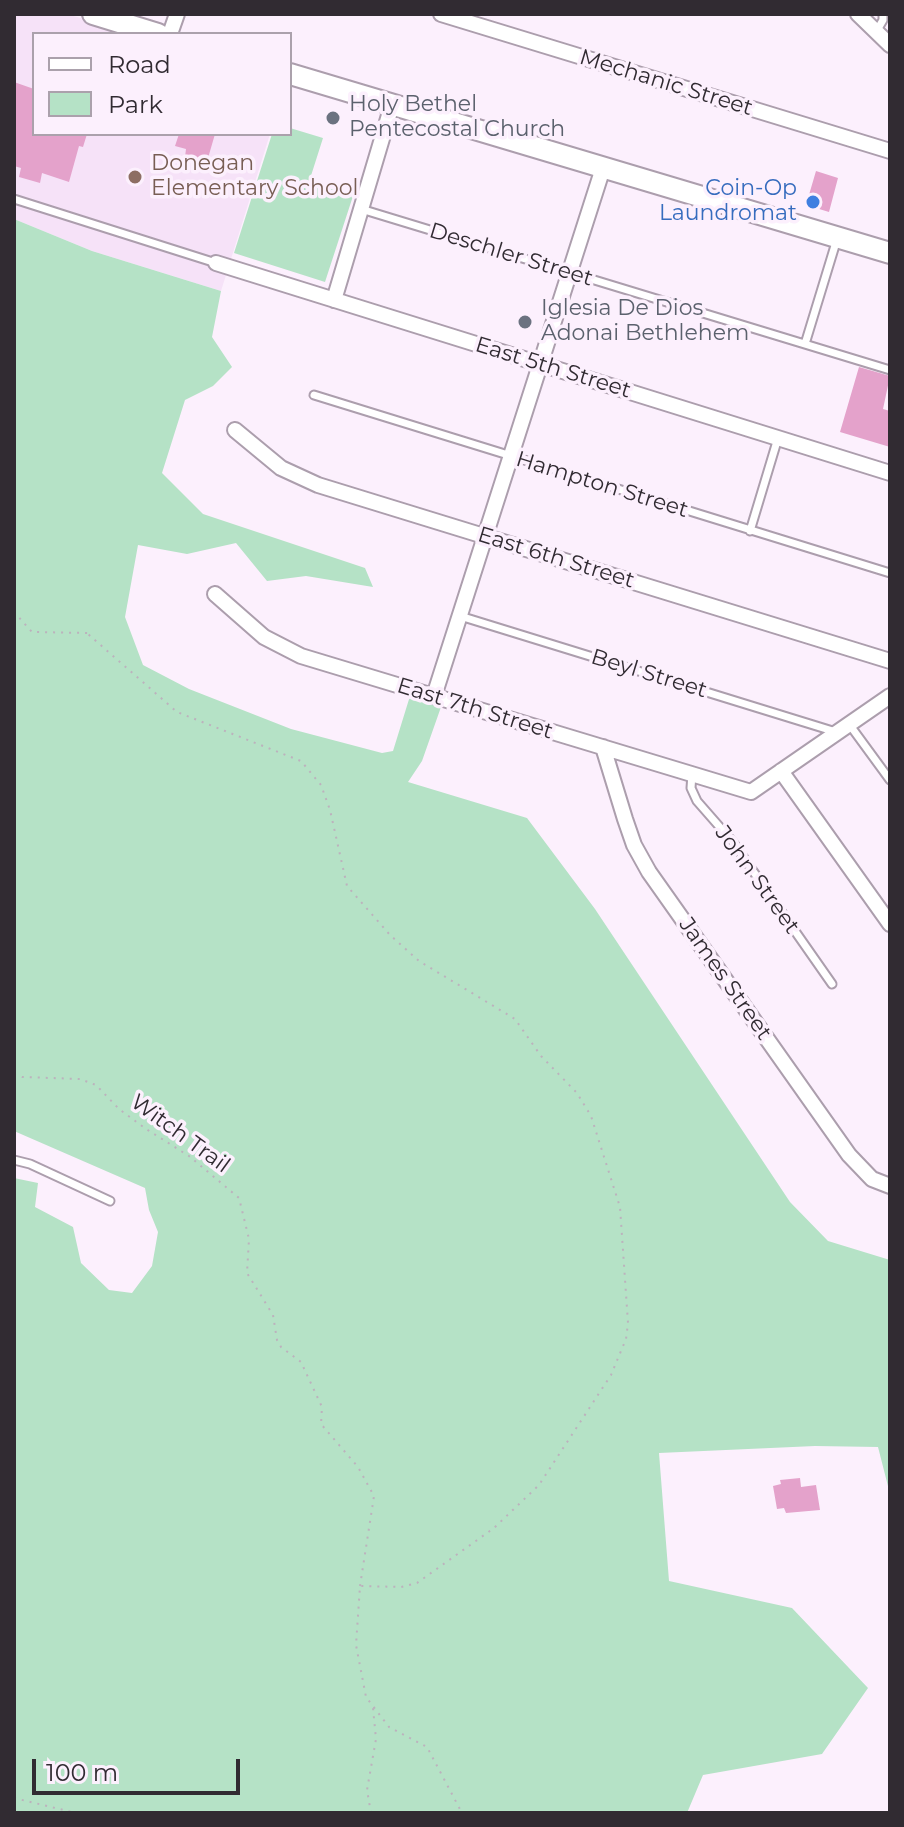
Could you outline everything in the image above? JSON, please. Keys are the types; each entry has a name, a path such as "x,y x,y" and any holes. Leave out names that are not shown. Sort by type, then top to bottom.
{"main road":[{"path":"93,14 152,32"},
{"path":"292,75 890,253"}],"street":[{"name":"Mechanic Street","path":"441,14 890,151"},
{"path":"858,14 890,45"},
{"path":"334,300 392,105"},
{"path":"434,696 603,168"},
{"name":"East 5th Street","path":"216,263 890,473"},
{"name":"East 6th Street","path":"235,430 268,458 305,481 890,661"},
{"name":"East 7th Street","path":"215,594 251,627 288,651 751,792 781,771"},
{"path":"890,696 781,771 890,924"},
{"name":"James Street","path":"603,747 634,845 649,872 849,1155 872,1179 888,1186"}],"lane":[{"path":"876,32 883,14"},
{"path":"14,199 216,263"},
{"name":"Deschler Street","path":"361,209 890,370"},
{"path":"805,344 838,237"},
{"name":"Hampton Street","path":"314,395 890,573"},
{"path":"750,531 778,438"},
{"name":"Beyl Street","path":"460,616 843,728"},
{"path":"843,728 890,780"},
{"name":"John Street","path":"692,774 691,788 697,801 732,841 832,984"},
{"path":"14,1160 30,1164 110,1201"}],"path":[{"path":"14,612 32,632 90,633 177,712 301,761 321,785 330,810 347,886 390,935 419,961 515,1019 541,1056 577,1093 591,1116 620,1207 628,1323 626,1339 611,1375 539,1485 494,1528 417,1583 401,1587 360,1586"},
{"name":"Witch Trail","path":"14,1075 80,1079 96,1085 119,1109 189,1156 239,1198 249,1239 247,1273 273,1315 277,1340 281,1347 301,1362 322,1407 321,1424 324,1430 358,1467 374,1496 360,1586 356,1645 366,1697 373,1707"},
{"path":"371,1813 367,1790 376,1739 373,1707"},
{"path":"373,1707 389,1727 427,1747 462,1813"},
{"path":"14,1798 76,1813"}],"shaded area":[{"name":"Donegan Elementary School","path":"16,14 67,14 127,32 32,32 32,136 269,136 221,291 92,251 14,219"}],"green space":[{"path":"292,129 323,138 309,182 353,196 325,282 234,253 271,136 292,136"},
{"path":"14,219 92,251 221,291 212,337 232,367 213,386 185,400 162,473 203,514 365,568 373,587 306,576 267,581 236,543 187,554 138,545 125,617 143,665 189,689 291,729 382,753 393,751 410,696 441,707 422,761 408,782 527,818 595,909 790,1202 828,1241 890,1260 890,1494 878,1447 815,1446 659,1453 669,1581 792,1608 868,1688 822,1754 703,1775 687,1813 14,1813 14,1178 38,1183 35,1207 73,1227 81,1263 109,1290 132,1293 152,1266 158,1232 145,1188 14,1131"}],"building":[{"path":"14,82 32,88 32,136 86,136 83,147 79,146 69,182 42,173 40,183 19,177 21,168 14,166"},
{"path":"178,136 214,136 206,165 185,157 186,149 175,146"},
{"path":"816,171 838,178 829,212 806,205"},
{"path":"859,367 890,376 883,409 890,411 890,447 840,432"},
{"path":"800,1478 801,1487 816,1485 820,1510 786,1513 784,1508 777,1509 773,1486 781,1484 780,1480"}],"place":[{"name":"Holy Bethel Pentecostal Church","path":"333,118"},
{"name":"Donegan Elementary School","path":"135,177"},
{"name":"Coin-Op Laundromat","path":"813,202"},
{"name":"Iglesia De Dios Adonai Bethlehem","path":"525,322"}]}
